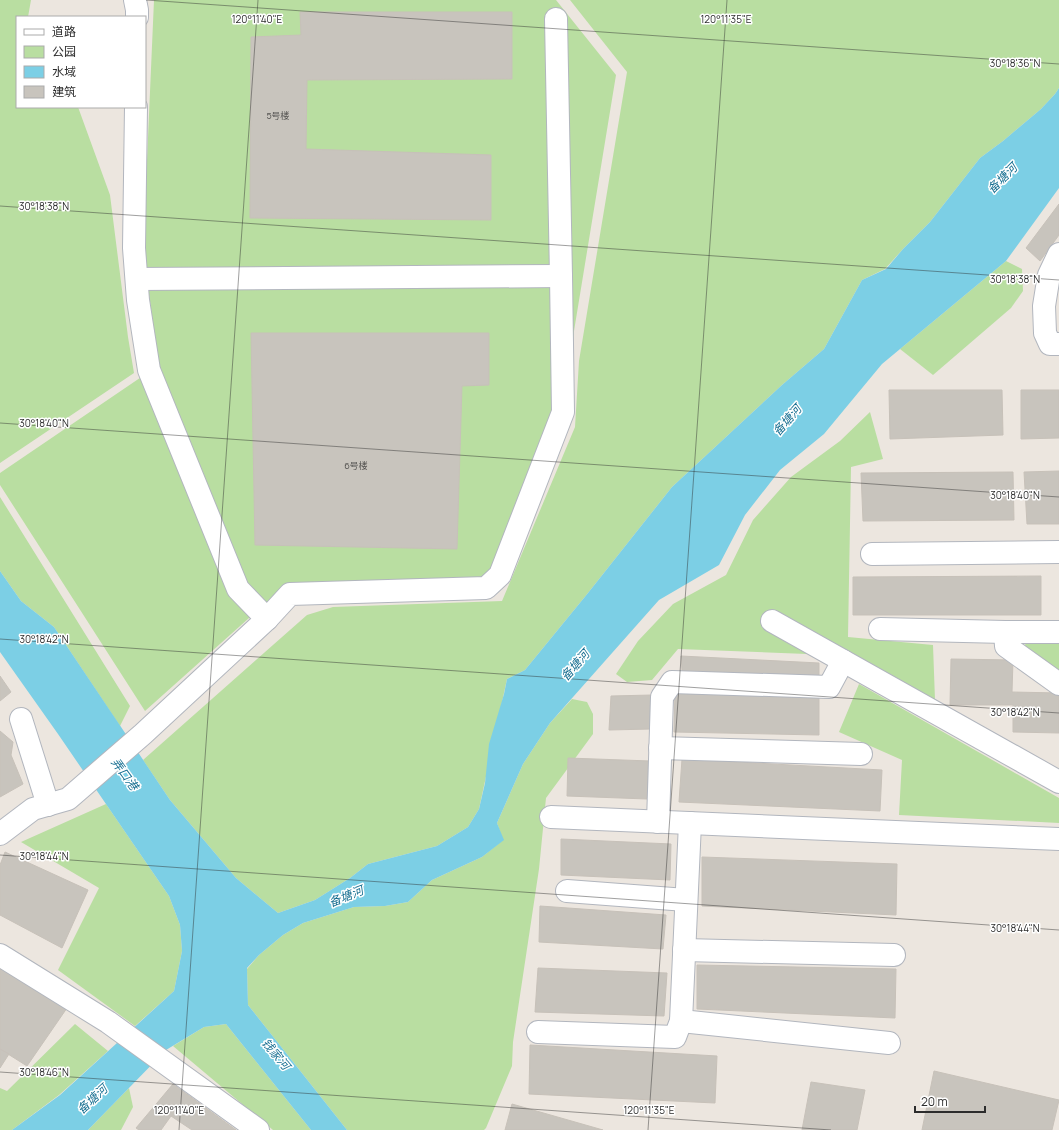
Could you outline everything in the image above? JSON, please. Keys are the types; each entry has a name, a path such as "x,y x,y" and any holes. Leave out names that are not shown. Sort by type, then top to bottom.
{"street":[{"path":"0,834 33,809 58,802 143,734 267,619 290,594 486,588 500,575 562,412 556,19"},
{"path":"136,108 134,248 138,300 149,370 238,589 267,619"},
{"path":"1059,254 1049,275 1044,306 1045,333 1050,344 1059,344"},
{"path":"136,279 561,276"},
{"path":"872,554 1059,552"},
{"path":"772,622 1059,782"},
{"path":"880,629 1059,632"},
{"path":"1006,632 1006,646 1059,684"},
{"path":"658,822 662,697 672,682 829,687 843,661"},
{"path":"21,718 58,802"},
{"path":"660,748 861,754"},
{"path":"551,817 1059,839"},
{"path":"538,1032 675,1037 681,1021 690,823"},
{"path":"567,891 686,900"},
{"path":"684,950 894,955"},
{"path":"0,955 108,1022 258,1130"},
{"path":"681,1021 889,1043"}],"green space":[{"path":"0,0 31,0 28,16 16,16 16,108 78,108 110,195 134,373 0,463"},
{"path":"154,0 556,0 616,75 574,331 566,424 498,593 267,602 145,711 0,485 0,473 159,365 143,252"},
{"path":"570,0 1059,0 1059,88 1041,109 980,158 930,222 885,269 862,280 824,349 782,385 672,487 525,670 507,679 479,809 468,827 437,846 368,864 350,878 315,900 278,913 236,878 170,800 143,760 307,615 333,607 502,601 575,427 579,361 627,72"},
{"path":"1006,261 1022,269 1023,291 1011,308 933,375 900,349"},
{"path":"870,412 883,459 851,467 848,637 933,645 935,700 820,639 807,654 678,649 652,680 627,682 616,674 638,641 673,604 726,575 753,520 791,477 840,441"},
{"path":"0,497 130,706 120,726 54,627 21,601 0,571"},
{"path":"1027,624 1059,624 1059,678 1024,659"},
{"path":"859,684 1059,798 1059,823 899,815 902,760 839,732"},
{"path":"572,699 587,702 593,714 593,734 546,798 539,869 513,1042 512,1066 486,1128 484,1130 347,1130 248,1005 247,969 259,955 283,935 303,923 354,907 385,906 408,902 432,880 482,857 503,840 497,823 523,764 550,723"},
{"path":"106,804 169,896 180,925 182,951 174,991 135,1026 58,970 99,888 21,842"},
{"path":"75,1024 108,1051 59,1095 12,1130 0,1130 0,1088 7,1091"},
{"path":"226,1024 311,1130 273,1130 173,1046 204,1027"},
{"path":"129,1088 133,1107 121,1130 88,1130"}],"water":[{"path":"1059,88 1059,188 1006,261 882,364 824,434 780,470 745,515 719,565 659,600 550,723 523,764 497,823 504,840 482,857 432,880 408,902 385,906 354,907 303,923 283,935 259,955 247,968 248,1005 347,1130 311,1130 226,1024 204,1027 166,1050 88,1130 12,1130 60,1095 174,991 182,951 180,925 169,896 0,652 0,571 21,601 54,627 170,800 236,878 278,913 315,900 350,878 368,864 437,846 468,827 479,809 485,783 489,744 507,679 525,670 672,487 782,385 824,349 862,280 886,269 903,249 930,222 980,158 1041,109"}],"building":[{"path":"300,12 512,12 512,79 307,80 306,149 491,155 491,220 250,218 251,37 301,35"},
{"path":"1059,204 1059,235 1040,261 1026,248"},
{"path":"251,333 489,333 489,385 462,386 457,549 255,545"},
{"path":"889,390 1002,390 1003,435 890,439"},
{"path":"1021,390 1059,390 1059,438 1021,439"},
{"path":"1059,471 1059,524 1027,524 1024,472"},
{"path":"1013,472 1014,520 863,521 861,473"},
{"path":"1041,576 1041,615 853,615 853,577"},
{"path":"681,656 819,663 819,678 682,671"},
{"path":"951,659 1013,660 1012,692 1059,693 1059,733 1013,732 1013,705 950,705"},
{"path":"0,676 11,692 0,701"},
{"path":"675,690 819,696 819,735 674,732"},
{"path":"652,695 651,729 609,730 611,696"},
{"path":"0,731 13,742 11,755 23,784 0,797"},
{"path":"568,758 650,761 647,799 567,796"},
{"path":"682,759 882,770 880,811 679,802"},
{"path":"561,839 671,844 670,880 561,875"},
{"path":"5,852 88,890 62,948 0,915 0,865"},
{"path":"702,857 897,864 896,915 702,906"},
{"path":"540,906 666,915 663,949 539,942"},
{"path":"697,965 896,969 895,1018 697,1009"},
{"path":"0,968 67,1008 27,1066 0,1049"},
{"path":"538,968 667,973 664,1016 535,1012"},
{"path":"530,1045 717,1056 715,1103 529,1094"},
{"path":"0,1049 9,1054 0,1068"},
{"path":"934,1071 1059,1100 1052,1130 922,1130"},
{"path":"811,1082 865,1090 857,1130 802,1130"},
{"path":"173,1084 236,1130 192,1130 171,1116 161,1130 139,1130 136,1128"},
{"path":"512,1104 603,1130 505,1130"}],"water label":[{"name":"备塘河","path":"1002,178"},
{"name":"备塘河","path":"787,420"},
{"name":"备塘河","path":"575,665"},
{"name":"弄口港","path":"125,774"},
{"name":"备塘河","path":"346,896"},
{"name":"钱家河","path":"276,1054"},
{"name":"备塘河","path":"92,1099"}]}
